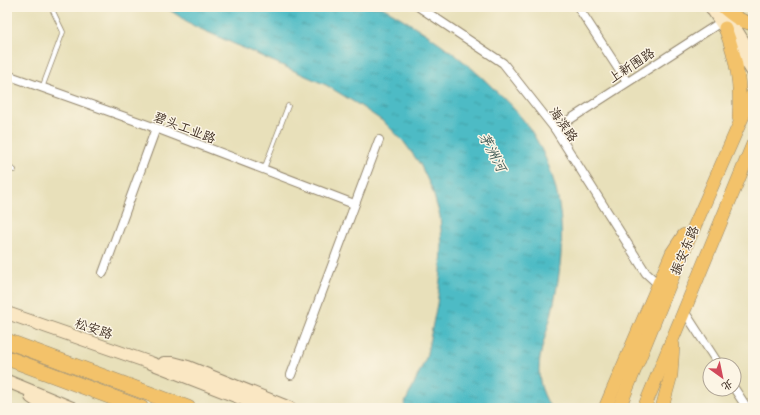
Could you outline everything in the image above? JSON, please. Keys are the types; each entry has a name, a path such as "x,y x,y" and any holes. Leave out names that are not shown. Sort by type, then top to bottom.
{"highway":[{"path":"7,341 188,408"},
{"path":"7,358 141,408"}],"main road":[{"path":"711,7 753,72"},
{"path":"722,7 736,18 753,24"},
{"path":"722,7 753,57"},
{"path":"723,25 734,53 738,73 740,97 739,125"},
{"name":"振安东路","path":"619,408 702,207 753,94"},
{"name":"振安东路","path":"644,408 753,144"},
{"path":"740,176 753,160"},
{"path":"605,408 676,246 702,207"},
{"name":"松安路","path":"7,313 151,363 266,408"},
{"path":"662,408 672,370 672,339"},
{"path":"151,363 173,363 188,367 290,408"},
{"path":"11,383 47,408"},
{"path":"11,383 72,408"}],"street":[{"name":"海滨路","path":"419,7 503,62 555,130 646,273 659,285"},
{"path":"578,7 627,82"},
{"name":"上新围路","path":"555,130 627,82 723,25"},
{"name":"碧头工业路","path":"7,75 156,128 354,204"},
{"path":"103,273 156,128"},
{"path":"291,375 379,140"},
{"path":"684,312 714,357"},
{"path":"740,397 747,408"}],"lane":[{"path":"42,88 63,32 51,7"},
{"path":"264,169 288,106"},
{"path":"7,167 14,170"}],"water":[{"name":"茅洲河","path":"165,7 382,7 429,36 458,57 485,80 511,106 530,129 542,151 552,174 560,211 561,255 559,276 550,321 540,358 539,370 540,382 551,408 407,408 404,405 426,358 437,304 441,272 442,244 440,216 432,189 420,164 404,142 384,122 359,105 326,85 194,26"}]}
